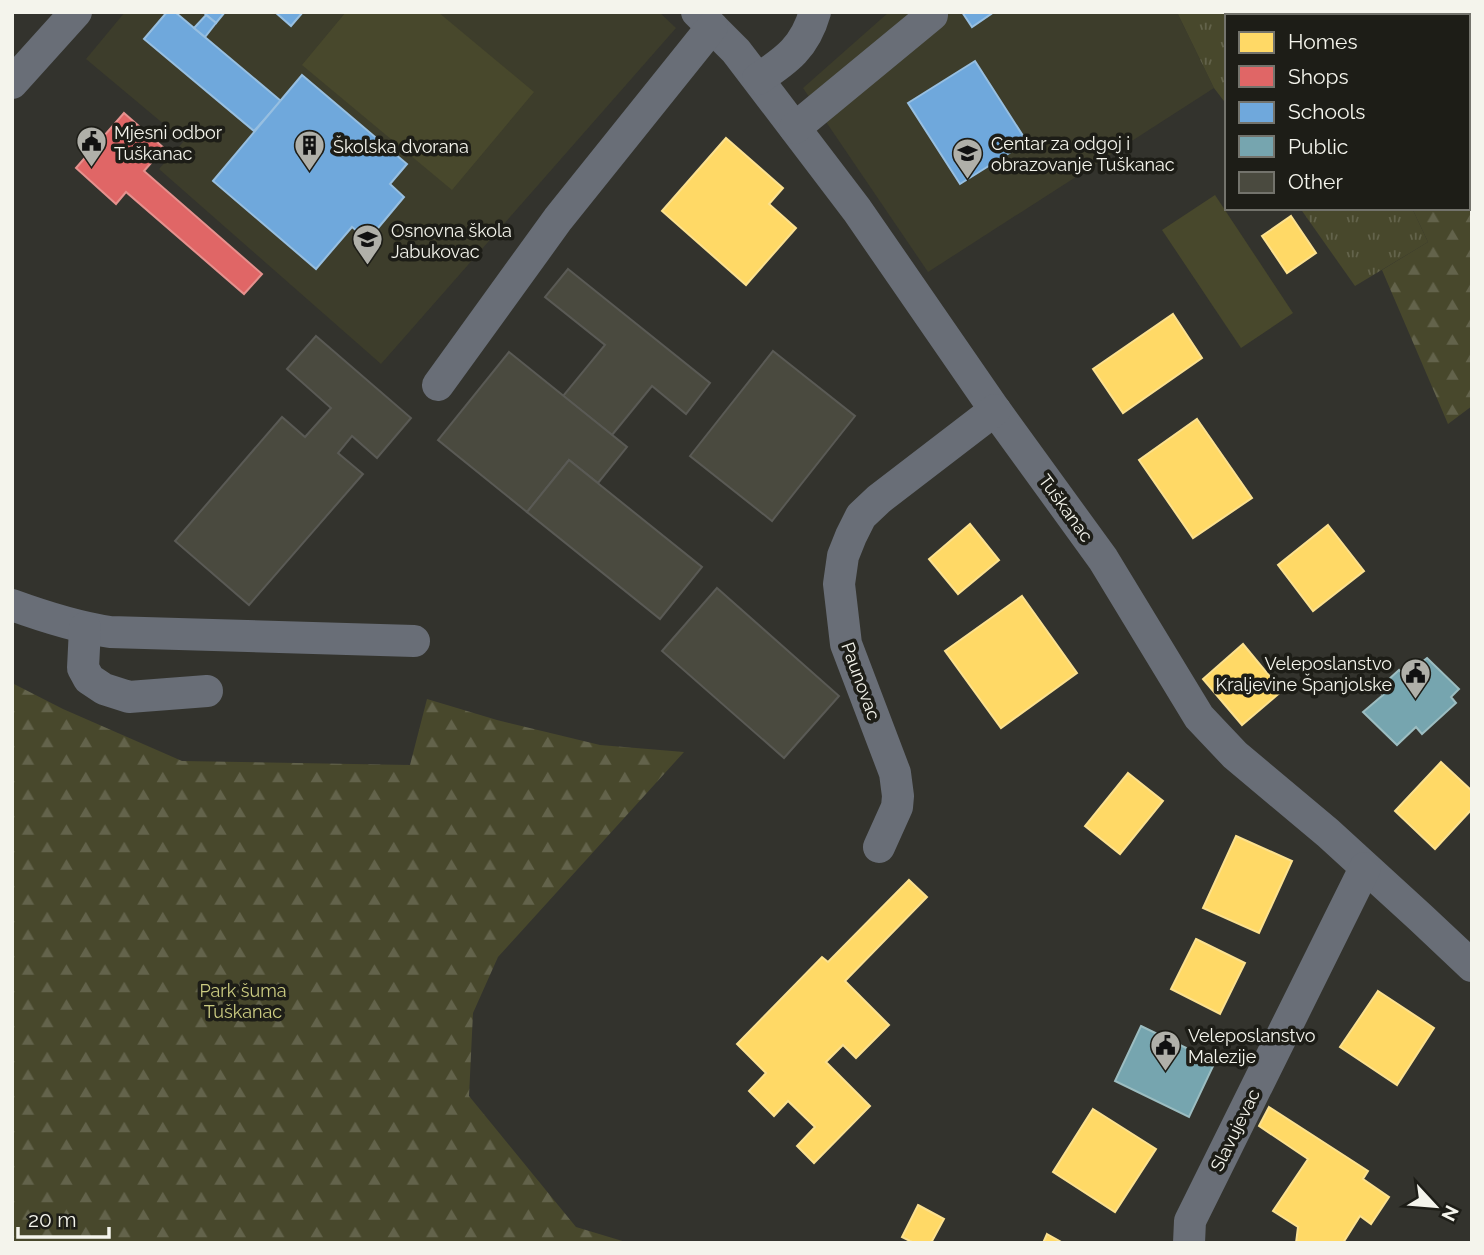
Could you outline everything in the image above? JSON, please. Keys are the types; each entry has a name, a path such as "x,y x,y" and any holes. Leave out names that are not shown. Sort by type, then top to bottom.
{"street":[{"path":"12,83 76,12"},
{"path":"758,79 783,63 802,44 815,12"},
{"path":"795,128 932,15"},
{"path":"438,385 705,19"},
{"name":"Tuškanac","path":"705,19 736,51 857,210 995,410 1103,559 1199,717 1234,755 1328,833 1472,966"},
{"name":"Paunovac","path":"879,847 897,807 898,796 895,773 846,644 839,584 843,556 861,516 879,499 995,410"},
{"path":"12,606 54,620 110,632 414,641"},
{"path":"85,628 83,668 89,679 104,689 129,697 207,691"},
{"name":"Slavujevac","path":"1189,1243 1189,1221 1365,868"}],"shaded area":[{"name":"Osnovna škola Jabukovac","path":"125,12 659,12 676,28 381,364 159,169 184,141 86,59"},
{"name":"Centar za odgoj i obrazovanje Tuškanac","path":"889,12 1177,12 1214,88 928,272 803,88"}],"green space":[{"path":"346,12 438,12 534,92 452,190 302,65"},
{"path":"1177,12 1276,12 1277,14 1225,14 1225,102 1214,88"},
{"path":"1276,12 1472,12 1472,406 1448,424 1382,270 1428,242 1413,210 1470,210 1470,14"},
{"path":"1215,195 1293,313 1241,348 1162,230"},
{"path":"1301,210 1413,210 1428,242 1355,286"},
{"name":"Park šuma Tuškanac","path":"12,683 63,709 182,761 410,765 427,699 497,720 600,745 684,752 498,957 473,1013 469,1096 576,1227 629,1243 12,1243"}],"building: Homes":[{"path":"726,138 783,188 769,204 796,228 746,285 662,211"},
{"path":"1291,216 1316,253 1287,273 1262,236"},
{"path":"1173,314 1202,358 1123,413 1093,369"},
{"path":"1197,419 1252,498 1193,538 1139,460"},
{"path":"970,524 999,560 958,594 929,559"},
{"path":"1328,525 1364,571 1313,611 1278,565"},
{"path":"1022,596 1077,673 1001,728 945,651"},
{"path":"1243,644 1282,691 1242,725 1203,679"},
{"path":"1441,762 1472,791 1472,809 1435,849 1395,811"},
{"path":"1128,773 1163,801 1120,854 1085,826"},
{"path":"1236,836 1292,861 1259,933 1203,908"},
{"path":"909,880 927,897 845,981 889,1025 856,1058 843,1045 826,1062 870,1106 814,1163 797,1146 815,1127 788,1101 774,1116 749,1091 766,1073 737,1044 822,957 828,962"},
{"path":"1196,939 1245,963 1220,1014 1171,989"},
{"path":"1378,991 1434,1028 1397,1085 1340,1047"},
{"path":"1269,1107 1368,1171 1363,1179 1389,1197 1371,1224 1360,1216 1343,1243 1296,1243 1298,1227 1273,1211 1308,1159 1259,1126"},
{"path":"1093,1109 1156,1149 1115,1212 1053,1172"},
{"path":"918,1205 944,1219 931,1243 914,1243 902,1237"},
{"path":"1047,1234 1063,1243 1043,1243"}],"building: Shops":[{"path":"124,113 164,148 144,171 262,274 244,294 126,192 116,204 76,168"}],"building: Schools":[{"path":"167,12 175,12 281,101 254,131 144,39"},
{"path":"203,12 225,12 216,23"},
{"path":"275,12 303,12 291,26"},
{"path":"962,12 994,12 972,27"},
{"path":"206,15 216,23 205,37 194,28"},
{"path":"975,61 1027,142 960,184 908,103"},
{"name":"Školska dvorana","path":"302,75 407,164 390,184 404,197 368,240 352,227 316,269 213,181"}],"building: Public":[{"name":"Veleposlanstvo Kraljevine Španjolske","path":"1427,658 1459,689 1451,697 1456,703 1422,734 1416,727 1397,745 1363,712 1383,695 1377,690 1399,670 1404,676"},
{"name":"Veleposlanstvo Malezije","path":"1141,1026 1215,1062 1189,1117 1115,1081"}],"building: Other":[{"path":"568,269 710,383 686,414 652,386 612,435 563,396 605,345 545,297"},
{"path":"316,336 411,418 377,458 352,436 338,453 363,474 249,605 175,541 282,417 305,437 331,408 287,369"},
{"path":"773,351 855,416 772,521 690,456"},
{"path":"509,352 627,447 598,483 569,460 527,512 438,440"},
{"path":"569,460 702,567 660,619 527,512"},
{"path":"717,588 839,696 784,758 662,651"}],"place":[{"name":"Mjesni odbor Tuškanac","path":"91,169"},
{"name":"Školska dvorana","path":"310,173"},
{"name":"Centar za odgoj i obrazovanje Tuškanac","path":"968,180"},
{"name":"Osnovna škola Jabukovac","path":"368,267"},
{"name":"Veleposlanstvo Kraljevine Španjolske","path":"1415,700"},
{"name":"Veleposlanstvo Malezije","path":"1165,1072"}]}
